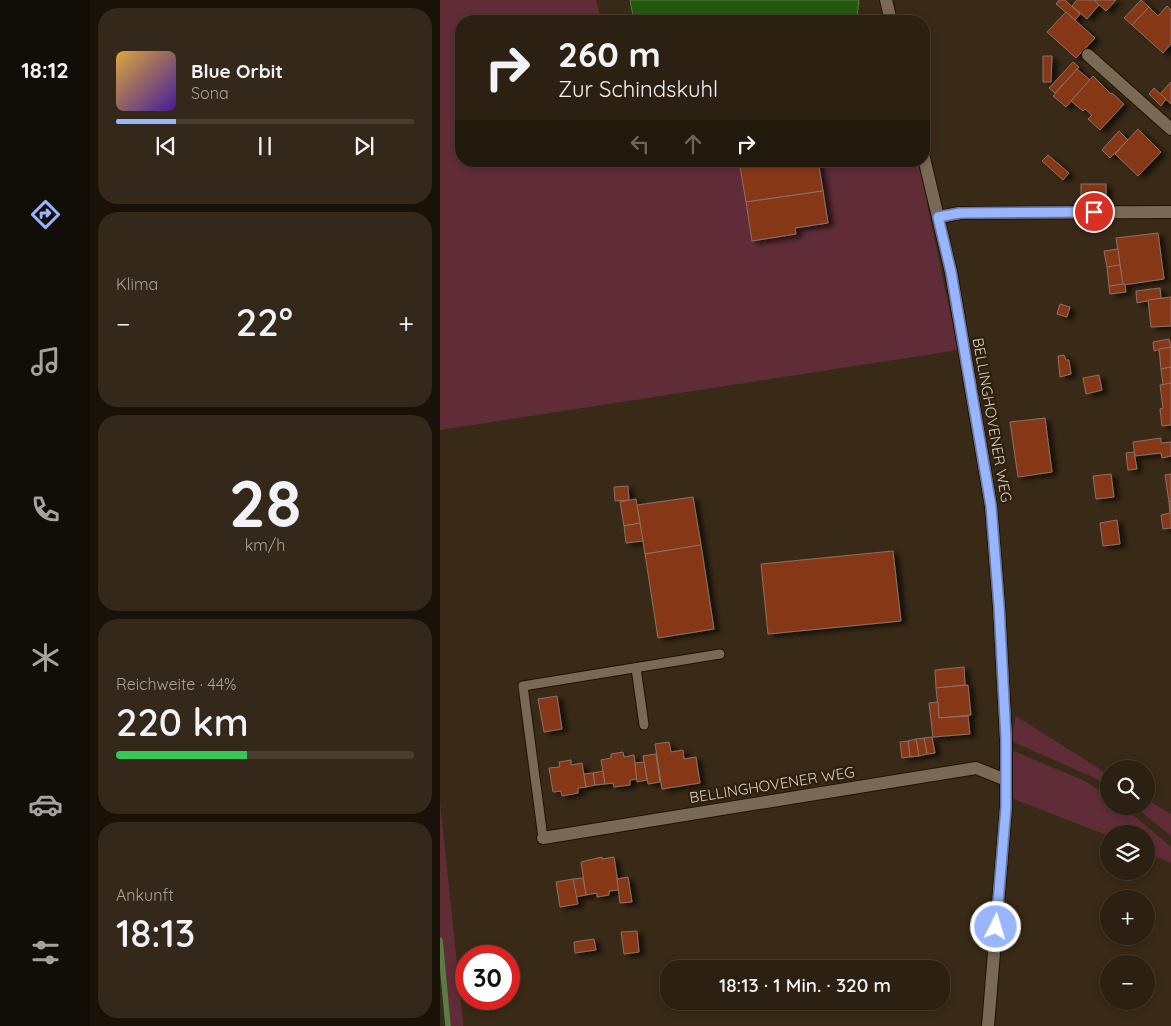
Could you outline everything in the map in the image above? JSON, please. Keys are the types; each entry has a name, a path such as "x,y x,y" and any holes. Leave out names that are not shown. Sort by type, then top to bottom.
{"street":[{"path":"886,0 890,15"},
{"path":"1088,55 1171,129"},
{"name":"BELLINGHOVENER WEG","path":"926,167 951,272 991,506 999,606 1006,739 1006,807 988,1026"},
{"path":"938,217 960,213 1171,212"},
{"name":"BELLINGHOVENER WEG","path":"543,838 976,768 1006,780"}],"lane":[{"path":"543,838 523,686 720,654"},
{"path":"636,668 644,725"}],"shaded area":[{"path":"440,0 596,0 600,15 455,15 455,167 921,167 929,199 927,204 958,350 440,430"},
{"path":"630,0 859,0 857,15 633,15"},
{"path":"1016,716 1100,769 1100,781 1097,779 1011,741"},
{"path":"1011,750 1085,781 1100,791 1100,815 1134,815 1145,825 1100,825 1100,833 1011,798"},
{"path":"440,802 455,945 455,1010 462,1010 463,1026 446,1026 440,969"},
{"path":"1155,804 1171,814 1171,836 1145,815 1155,815"},
{"path":"1155,833 1171,847 1171,863 1155,856"}],"building":[{"path":"1059,0 1065,0 1080,14 1075,20 1056,4"},
{"path":"1077,0 1094,0 1099,5 1087,19 1072,6"},
{"path":"1094,0 1116,0 1106,11"},
{"path":"1141,0 1149,7 1132,25 1124,18"},
{"path":"1167,6 1171,10 1171,44 1163,53 1132,25 1149,7 1158,16"},
{"path":"1066,12 1095,38 1076,58 1047,32"},
{"path":"1043,56 1052,56 1051,82 1043,82"},
{"path":"1073,62 1079,67 1055,93 1049,88"},
{"path":"1077,69 1090,80 1066,107 1053,96"},
{"path":"1093,76 1124,104 1100,130 1088,119 1092,115 1085,109 1083,111 1071,101"},
{"path":"1171,82 1171,104 1160,94"},
{"path":"1154,88 1166,99 1161,106 1149,94"},
{"path":"1138,129 1161,152 1138,176 1115,154"},
{"path":"1119,131 1128,140 1110,158 1102,150"},
{"path":"1048,155 1069,173 1063,180 1042,161"},
{"path":"740,167 819,167 823,191 746,202"},
{"path":"1081,184 1106,184 1106,200 1081,200"},
{"path":"823,191 828,223 795,228 796,234 752,241 746,202"},
{"path":"1158,233 1164,279 1123,285 1116,238"},
{"path":"1118,249 1120,265 1107,267 1104,251"},
{"path":"1120,265 1123,285 1109,286 1107,267"},
{"path":"1125,284 1126,292 1110,294 1109,286"},
{"path":"1160,288 1161,298 1137,303 1136,291"},
{"path":"1171,297 1171,326 1151,327 1148,300"},
{"path":"1060,304 1070,307 1067,317 1057,314"},
{"path":"1169,339 1171,347 1154,351 1153,342"},
{"path":"1171,347 1171,367 1161,369 1159,349"},
{"path":"1064,355 1066,360 1069,360 1071,374 1060,377 1058,356"},
{"path":"1171,367 1171,383 1163,385 1161,369"},
{"path":"1099,375 1102,390 1086,394 1083,378"},
{"path":"1171,383 1171,425 1162,426 1160,409 1163,408 1160,385"},
{"path":"1045,418 1052,472 1018,477 1010,422"},
{"path":"1161,438 1161,443 1171,442 1171,456 1162,458 1161,453 1135,456 1133,442"},
{"path":"1134,452 1137,469 1128,470 1126,453"},
{"path":"1111,474 1114,497 1096,499 1093,476"},
{"path":"1171,474 1171,501 1169,502 1165,475"},
{"path":"628,486 629,500 615,501 614,487"},
{"path":"693,497 701,545 645,554 637,505"},
{"path":"636,499 640,523 624,526 620,502"},
{"path":"1171,501 1171,528 1163,529 1161,515 1170,513 1169,502"},
{"path":"1117,520 1120,544 1103,546 1100,523"},
{"path":"640,523 643,541 626,543 624,526"},
{"path":"701,545 714,629 658,638 645,554"},
{"path":"893,551 901,621 768,634 761,564"},
{"path":"964,667 965,685 936,688 935,670"},
{"path":"968,685 971,715 939,718 936,688"},
{"path":"557,696 562,729 544,732 538,699"},
{"path":"938,702 939,718 968,716 970,734 933,737 929,703"},
{"path":"932,737 935,753 927,754 924,738"},
{"path":"924,738 927,754 919,756 916,739"},
{"path":"916,739 919,756 910,757 908,741"},
{"path":"908,741 910,757 902,758 900,742"},
{"path":"669,742 671,752 683,750 684,759 696,757 700,783 662,789 655,744"},
{"path":"623,752 624,757 634,755 637,779 630,780 630,785 614,787 613,783 605,784 601,760 611,758 611,754"},
{"path":"656,754 660,782 648,784 643,756"},
{"path":"571,760 571,765 582,763 586,787 578,788 578,793 562,796 561,791 553,792 549,768 560,767 559,762"},
{"path":"644,762 647,780 637,782 635,763"},
{"path":"603,771 605,784 595,785 593,773"},
{"path":"593,773 595,785 586,787 584,774"},
{"path":"602,857 602,859 614,857 619,890 609,891 609,895 597,897 597,893 586,895 581,862"},
{"path":"628,877 632,902 620,903 617,879"},
{"path":"583,878 586,895 575,897 573,879"},
{"path":"573,879 578,904 560,907 556,882"},
{"path":"637,931 639,952 624,954 621,932"},
{"path":"594,939 596,950 575,953 574,942"}],"waterway":[{"path":"440,940 448,1026"}],"route":[{"path":"996,927 1006,807 1006,739 999,606 991,506 962,346 951,272 938,217 960,213 1094,212"}]}
